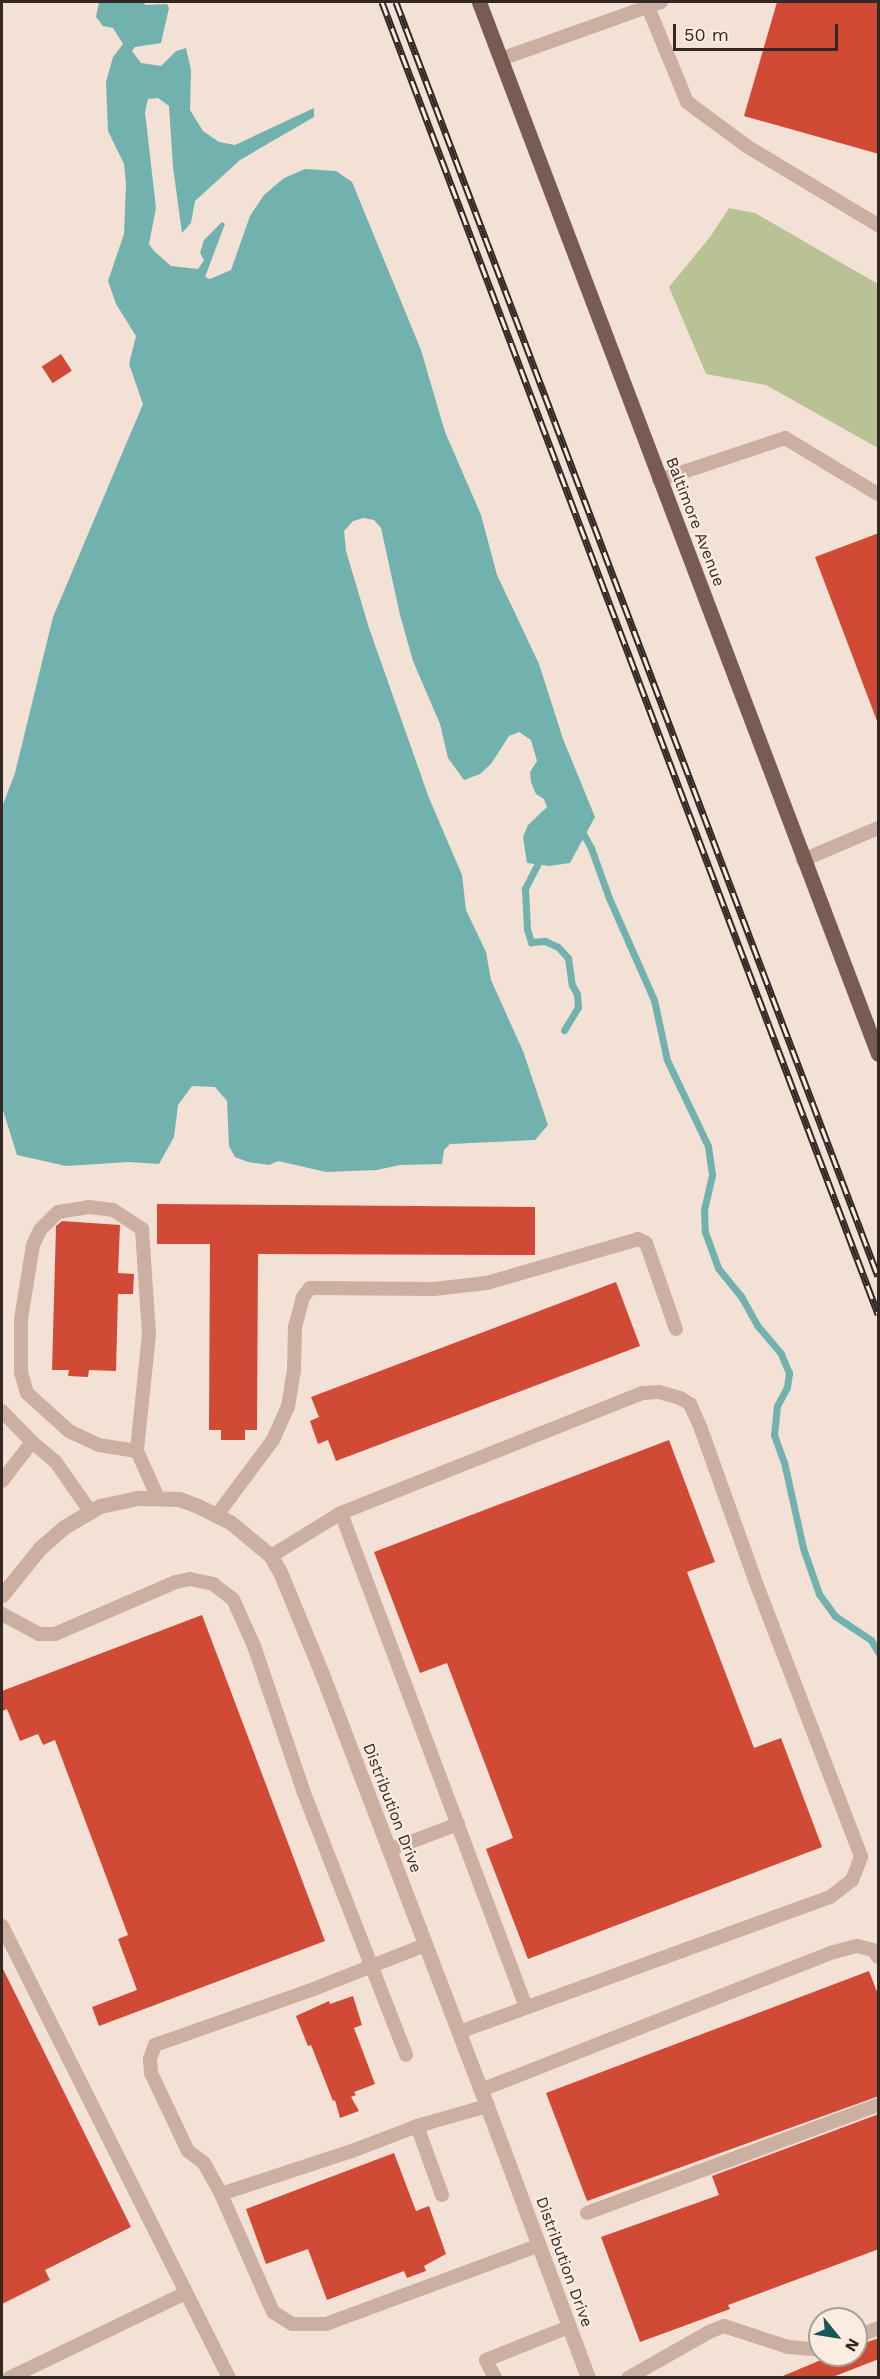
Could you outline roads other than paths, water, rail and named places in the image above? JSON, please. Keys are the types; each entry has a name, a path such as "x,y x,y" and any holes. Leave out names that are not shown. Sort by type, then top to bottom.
{"main road":[{"name":"Baltimore Avenue","path":"479,2 585,275 659,480 803,860 879,1054"}],"street":[{"name":"Distribution Drive","path":"2,1595 40,1548 64,1527 90,1511 117,1502 158,1498 179,1499 217,1515 247,1534 271,1557 280,1572 322,1674 588,2378"}],"lane":[{"path":"501,59 652,3 673,73 687,102 748,147 879,225"},
{"path":"659,480 784,438 879,494"},
{"path":"803,860 879,828"},
{"path":"137,1451 111,1449 82,1438 69,1431 27,1393 21,1371 21,1319 26,1280 33,1245 40,1230 58,1212 89,1207 113,1210 142,1229 149,1334 137,1451 158,1498"},
{"path":"217,1515 249,1468 273,1440 288,1407 294,1371 295,1327 303,1296 310,1288 434,1289 487,1283 638,1239 646,1243 676,1329"},
{"path":"271,1557 341,1513 643,1393 659,1392 680,1398 690,1404 701,1429 758,1588 861,1857 852,1880 830,1897 459,2032"},
{"path":"2,1411 54,1461 90,1511"},
{"path":"2,1481 32,1442"},
{"path":"341,1513 526,2007"},
{"path":"2,1614 39,1634 55,1634 176,1582 190,1579 213,1584 233,1599 254,1646 304,1793 406,2055"},
{"path":"388,1850 458,1824"},
{"path":"2,1926 229,2378"},
{"path":"425,1945 155,2045 150,2059 151,2073 188,2151 204,2163 221,2194 273,2312 292,2324 326,2324 539,2246"},
{"path":"481,2090 834,1952 857,1946 873,1950 879,1957"},
{"path":"587,2213 879,2105"},
{"path":"221,2194 352,2151 417,2126 487,2106"},
{"path":"417,2126 442,2195"},
{"path":"9,2378 186,2293"},
{"path":"628,2378 709,2332 724,2326 788,2347 808,2349"},
{"path":"495,2378 486,2360 569,2327"}],"water":[{"path":"99,2 167,4 169,8 161,43 135,47 132,51 141,63 161,66 176,51 186,48 191,70 190,110 203,131 219,142 235,145 314,108 314,117 240,160 195,201 191,223 182,233 173,167 169,106 158,98 148,99 145,112 156,208 149,244 154,251 171,266 198,269 204,260 200,253 204,240 222,222 225,224 205,277 210,279 231,270 250,216 264,195 284,178 305,169 336,171 352,182 421,350 445,432 481,515 497,575 539,664 563,739 595,817 570,863 549,866 527,863 523,837 528,825 547,807 544,799 536,794 531,782 530,772 537,761 531,740 519,732 509,736 491,764 480,774 464,780 448,758 440,724 413,661 400,615 381,528 374,520 364,518 353,521 344,531 346,551 369,628 429,798 462,875 466,910 486,952 491,980 523,1051 548,1125 535,1140 450,1144 444,1150 442,1164 400,1165 377,1170 326,1172 278,1161 269,1165 248,1162 235,1157 229,1146 227,1101 215,1087 192,1086 178,1105 174,1137 159,1164 129,1162 66,1166 17,1155 2,1107 2,807 15,773 53,617 143,404 129,364 136,336 116,304 108,281 124,234 126,184 124,164 108,131 106,82 113,57 123,44 113,28 103,26 96,17"}],"waterway":[{"path":"580,828 591,848 609,898 654,1000 667,1060 708,1146 712,1175 704,1209 705,1232 718,1268 741,1296 757,1325 781,1354 789,1373 787,1387 777,1406 774,1435 784,1462 803,1548 819,1594 835,1616 871,1640 878,1652"},
{"path":"537,865 525,889 527,929 531,942 545,941 558,947 568,958 578,1007 564,1030"}],"railway":[{"path":"382,2 878,1314"},
{"path":"396,2 878,1276"}]}
